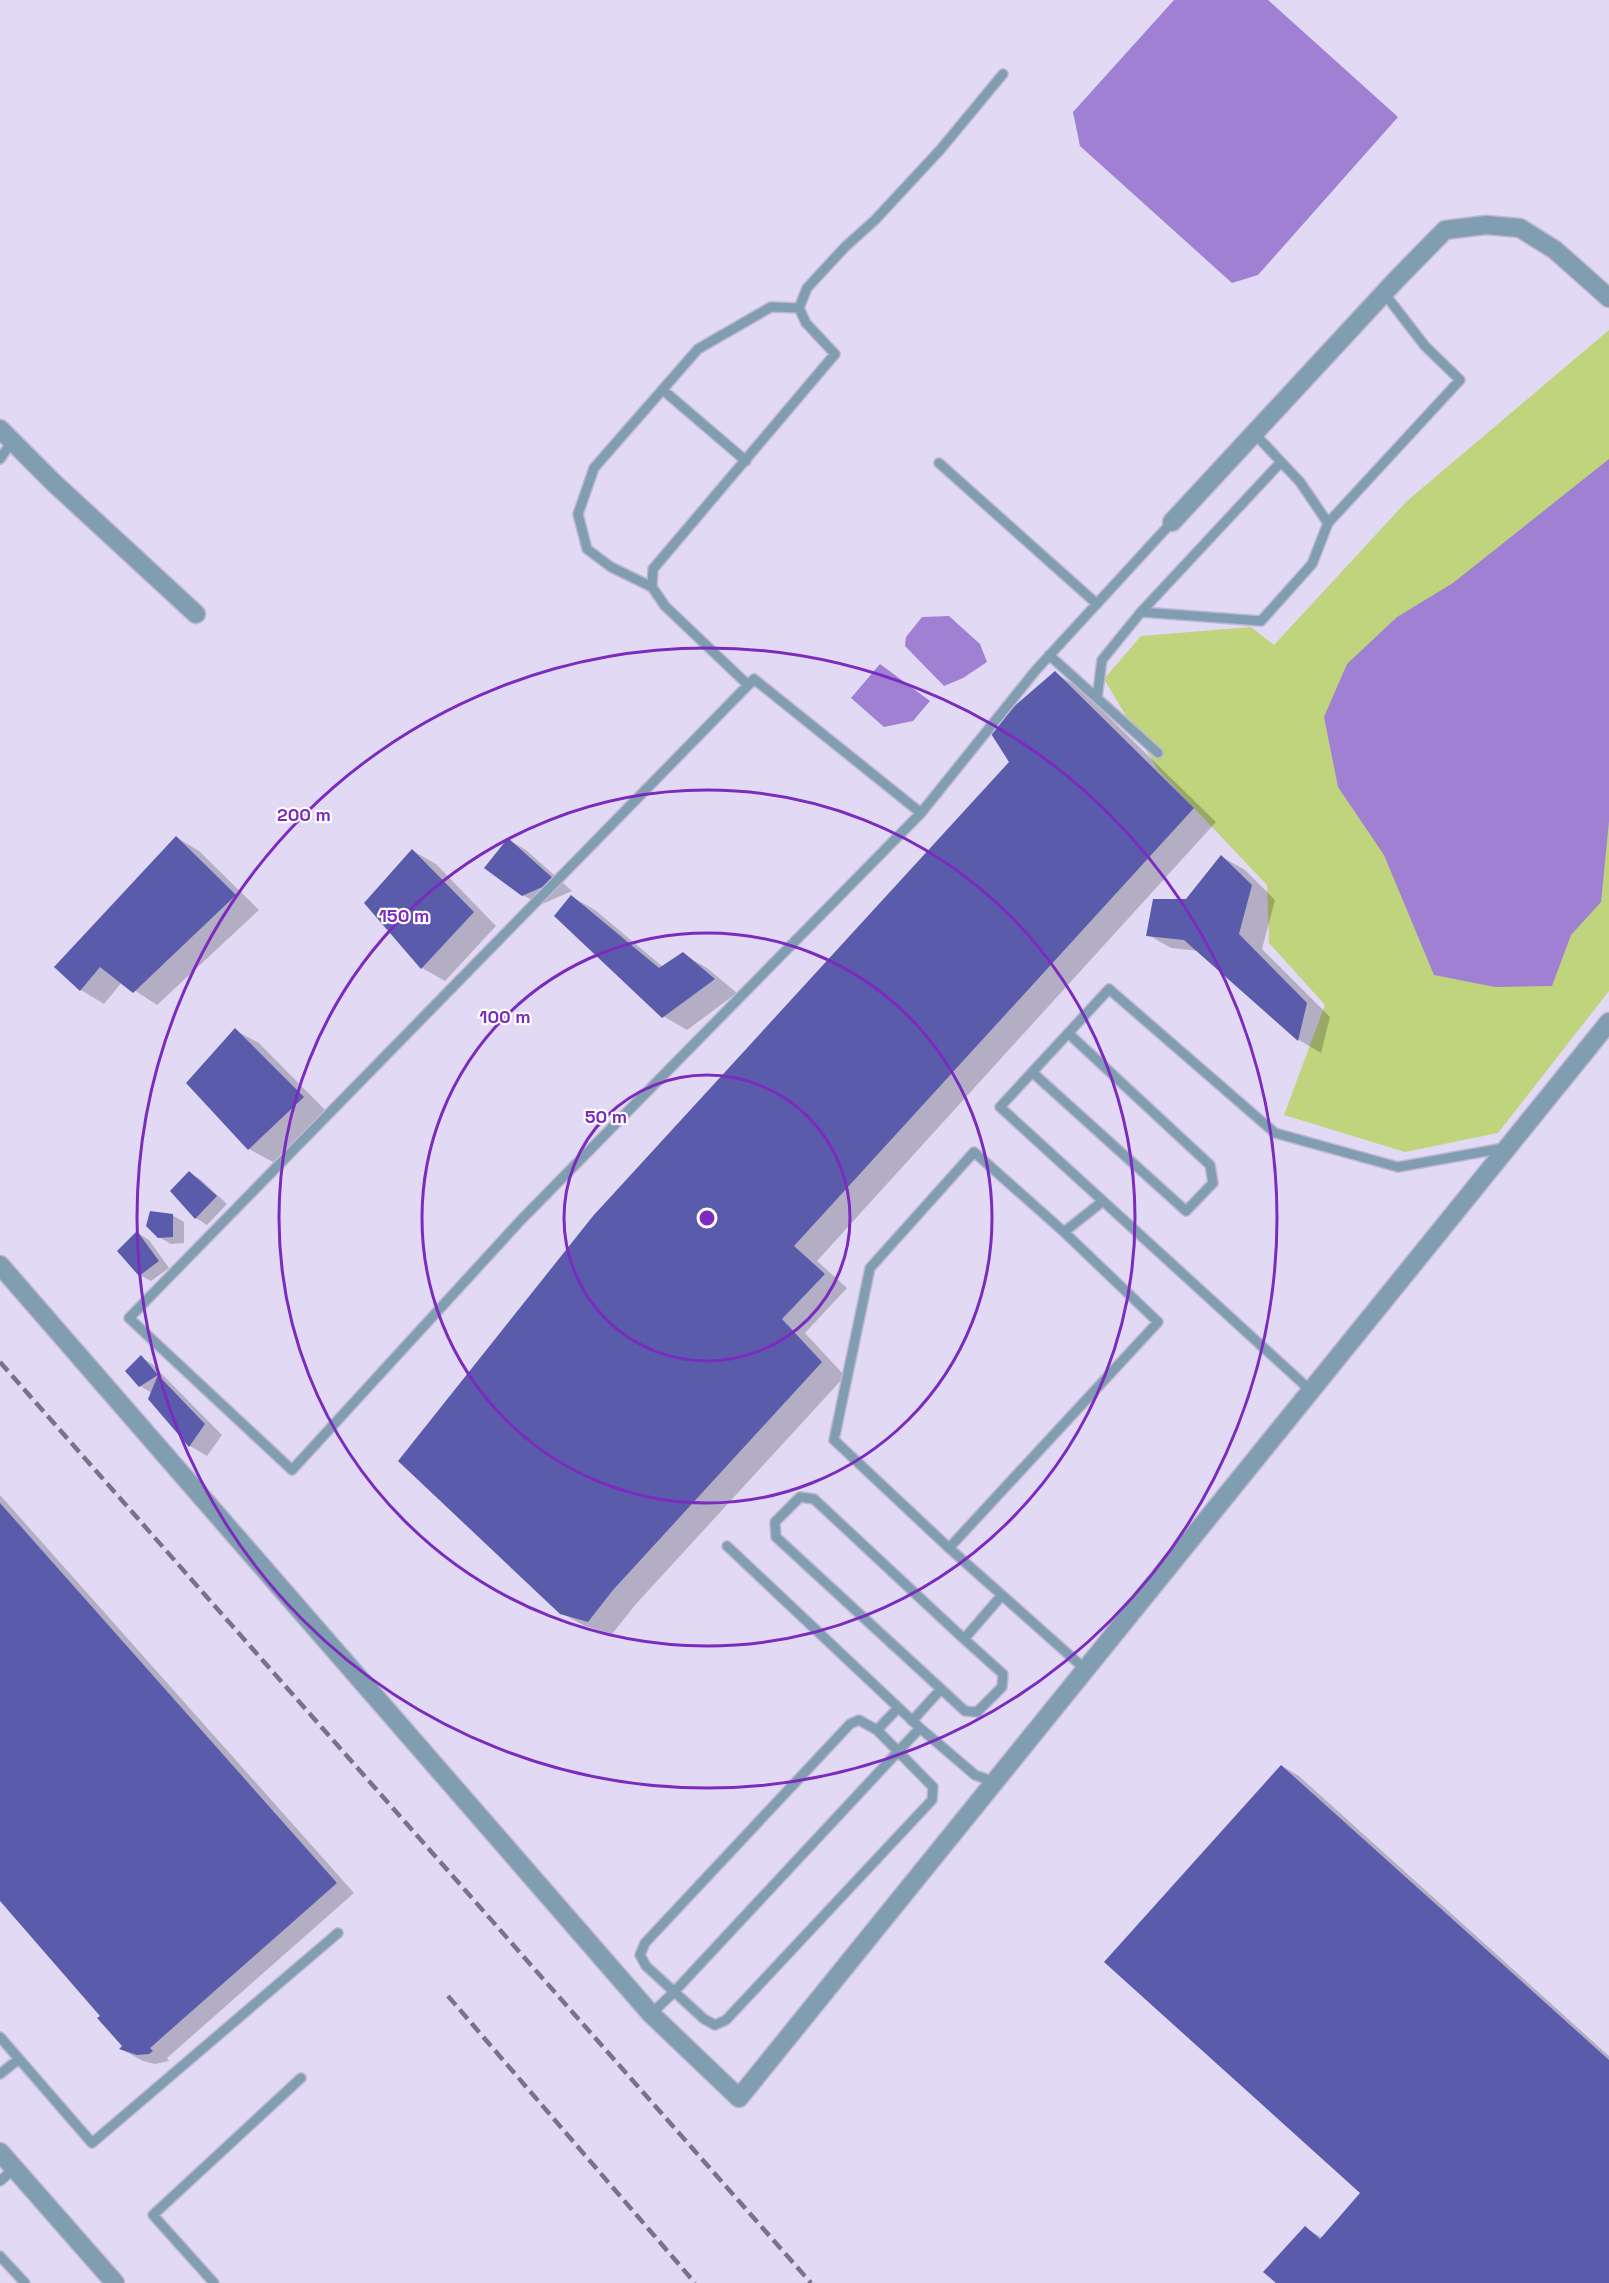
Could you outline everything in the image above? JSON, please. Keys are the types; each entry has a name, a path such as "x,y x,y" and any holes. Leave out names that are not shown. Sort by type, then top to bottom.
{"street":[{"path":"1172,522 1384,292 1445,230 1486,225 1520,228 1555,250 1609,298"},
{"path":"4,433 54,483 196,614"},
{"path":"0,1265 651,2014 739,2098 1609,1022"},
{"path":"0,2152 115,2283"}],"lane":[{"path":"652,587 653,569 747,461 835,354 806,322 800,308 807,288 940,150 1003,74"},
{"path":"1141,612 1261,621 1312,564 1328,524 1460,380 1425,346 1384,292"},
{"path":"748,685 665,606 652,587 611,567 587,549 579,514 594,468 698,349 771,307 800,308"},
{"path":"663,390 747,461"},
{"path":"0,459 10,443 4,433"},
{"path":"1254,433 1300,482 1328,524"},
{"path":"1097,698 1102,660 1110,647 1281,462"},
{"path":"939,463 1096,604"},
{"path":"921,813 754,679 129,1318 292,1470 521,1220 921,813 1049,655 1172,522"},
{"path":"1049,655 1158,753"},
{"path":"1310,1390 1000,1107 1109,988 1275,1133 1398,1167 1507,1147"},
{"path":"1032,1072 1186,1210 1213,1183 1210,1165 1068,1033"},
{"path":"949,1548 1158,1322 974,1152 870,1268 834,1440 949,1548 1085,1669"},
{"path":"1064,1233 1103,1201"},
{"path":"800,1497 814,1499 964,1639 1003,1674 1002,1686 977,1712 965,1711 776,1536 775,1522 800,1497"},
{"path":"727,1546 912,1721 975,1775 994,1782"},
{"path":"964,1639 1002,1595"},
{"path":"912,1721 941,1689"},
{"path":"877,1730 898,1708"},
{"path":"859,1720 877,1730 899,1752 933,1787 932,1800 726,2020 715,2025 704,2019 646,1966 640,1955 645,1943 850,1724 859,1720"},
{"path":"651,2014 920,1728"},
{"path":"0,2037 92,2143 338,1933"},
{"path":"0,2074 19,2059"},
{"path":"214,2283 153,2215 301,2078"},
{"path":"0,2181 14,2169"},
{"path":"0,2256 25,2283"}],"green space":[{"path":"1609,330 1609,991 1498,1133 1405,1152 1284,1115 1325,1005 1269,943 1267,885 1158,770 1104,679 1141,636 1251,627 1274,645 1407,501"}],"shaded area":[{"path":"1174,0 1268,0 1398,117 1258,275 1232,283 1080,146 1073,112"},
{"path":"1609,459 1609,821 1601,902 1571,935 1552,986 1495,987 1434,975 1384,855 1338,787 1324,717 1347,664 1397,617 1453,583"},
{"path":"949,616 980,644 987,662 963,678 944,686 905,646 906,637 922,617"},
{"path":"880,664 930,701 913,721 884,727 851,698"}],"building":[{"path":"1055,671 1194,808 794,1246 825,1274 782,1319 822,1362 613,1590 588,1622 560,1614 398,1461 593,1216 1009,762 988,729"},
{"path":"176,836 236,895 133,993 100,967 80,991 54,967"},
{"path":"508,838 556,881 522,896 484,868"},
{"path":"412,849 474,912 421,969 364,903"},
{"path":"1221,855 1252,885 1239,934 1307,1003 1298,1041 1184,940 1146,936 1153,899 1186,899"},
{"path":"571,895 659,968 683,952 715,979 662,1018 554,916"},
{"path":"235,1028 304,1097 248,1150 186,1083"},
{"path":"189,1171 217,1196 195,1219 170,1191"},
{"path":"150,1211 173,1214 173,1237 158,1238 146,1226"},
{"path":"137,1231 159,1261 139,1276 117,1251"},
{"path":"141,1355 158,1375 139,1387 125,1371"},
{"path":"158,1375 205,1424 189,1447 148,1399"},
{"path":"0,1503 337,1883 150,2048 153,2051 149,2054 137,2055 119,2049 122,2046 97,2018 100,2016 0,1901"},
{"path":"1281,1765 1609,2060 1609,2283 1276,2283 1263,2272 1305,2226 1320,2239 1360,2193 1104,1962"}],"railway":[{"path":"0,1362 811,2283"},
{"path":"448,1996 695,2283"}]}
